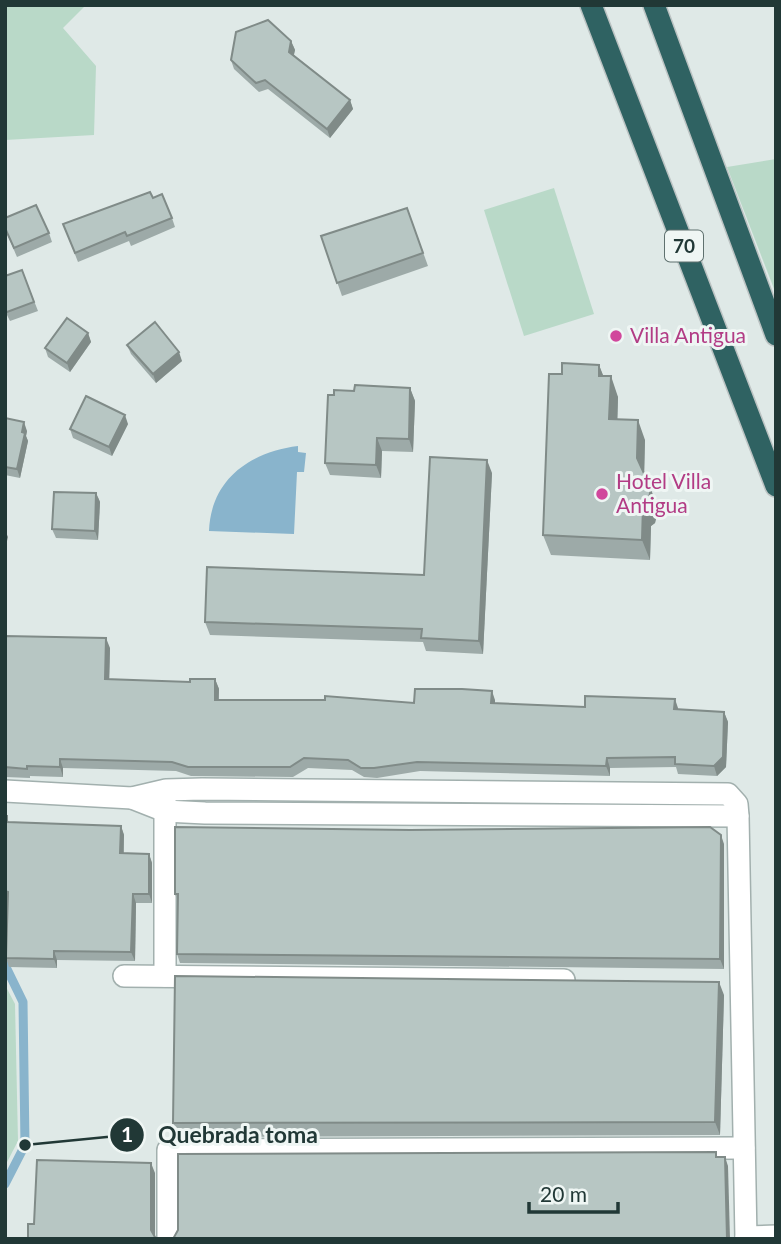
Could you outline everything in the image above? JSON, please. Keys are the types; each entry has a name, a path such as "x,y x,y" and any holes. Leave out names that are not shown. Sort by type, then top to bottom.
{"highway":[{"name":"70","path":"591,5 776,486"},
{"name":"70","path":"654,5 712,168 776,335"}],"street":[{"path":"165,976 166,790"},
{"path":"5,791 132,798 166,790 719,792 733,798 737,804 738,816 734,982 744,1148 746,1238 776,1236"},
{"path":"132,798 165,811 738,816"},
{"path":"124,976 590,980"},
{"path":"168,1239 168,1150 744,1148"}],"green space":[{"path":"5,5 86,5 63,28 96,66 94,135 5,140"},
{"path":"776,159 776,294 727,167"},
{"path":"554,188 594,314 524,336 484,210"},
{"path":"5,985 15,1004 18,1141 5,1166"}],"water":[{"path":"298,446 298,452 306,453 304,472 297,472 294,534 209,531 211,513 217,497 236,471 264,454"}],"building":[{"path":"268,20 291,41 289,52 350,100 327,129 265,80 256,83 231,60 236,32"},
{"path":"150,192 153,198 162,194 172,218 127,236 125,232 75,253 63,224"},
{"path":"36,205 49,233 14,248 5,228 5,218"},
{"path":"407,208 423,253 337,283 321,236"},
{"path":"22,270 34,302 7,312 5,276"},
{"path":"67,318 88,333 67,363 45,348"},
{"path":"155,322 179,352 153,374 127,345"},
{"name":"Hotel Villa Antigua","path":"562,363 599,365 599,376 611,376 609,419 638,420 637,458 651,489 648,502 643,505 642,540 543,535 549,374 562,374"},
{"path":"355,385 410,388 409,439 377,438 376,465 325,463 328,395 334,395 334,390 354,391"},
{"path":"86,396 125,415 109,447 70,429"},
{"path":"5,418 24,422 22,432 25,433 17,469 5,467"},
{"path":"430,457 487,460 479,641 421,638 422,629 205,622 207,567 424,575"},
{"path":"54,492 96,493 95,531 52,529"},
{"path":"5,636 106,638 105,679 190,682 190,679 215,679 215,700 325,700 325,696 414,703 415,689 492,691 491,703 585,707 585,696 675,699 674,709 724,712 723,757 714,766 675,764 675,757 607,758 606,766 417,762 361,768 348,760 304,758 290,767 188,767 172,762 60,759 60,767 5,767"},
{"path":"5,816 7,822 121,826 120,853 149,854 149,894 133,894 131,952 54,951 54,959 6,958 8,892 5,891"},
{"path":"175,827 410,830 710,827 721,835 720,959 177,954"},
{"path":"175,976 719,982 715,1122 173,1123"},
{"path":"716,1152 716,1157 725,1157 727,1239 173,1239 178,1230 178,1154"},
{"path":"37,1160 151,1163 151,1230 156,1239 28,1239 28,1224 34,1224"}],"waterway":[{"path":"5,965 23,1002 25,1145 5,1184"}],"place":[{"name":"Villa Antigua","path":"616,336"},
{"name":"Hotel Villa Antigua","path":"602,494"},
{"name":"Quebrada toma","path":"25,1145"}]}
